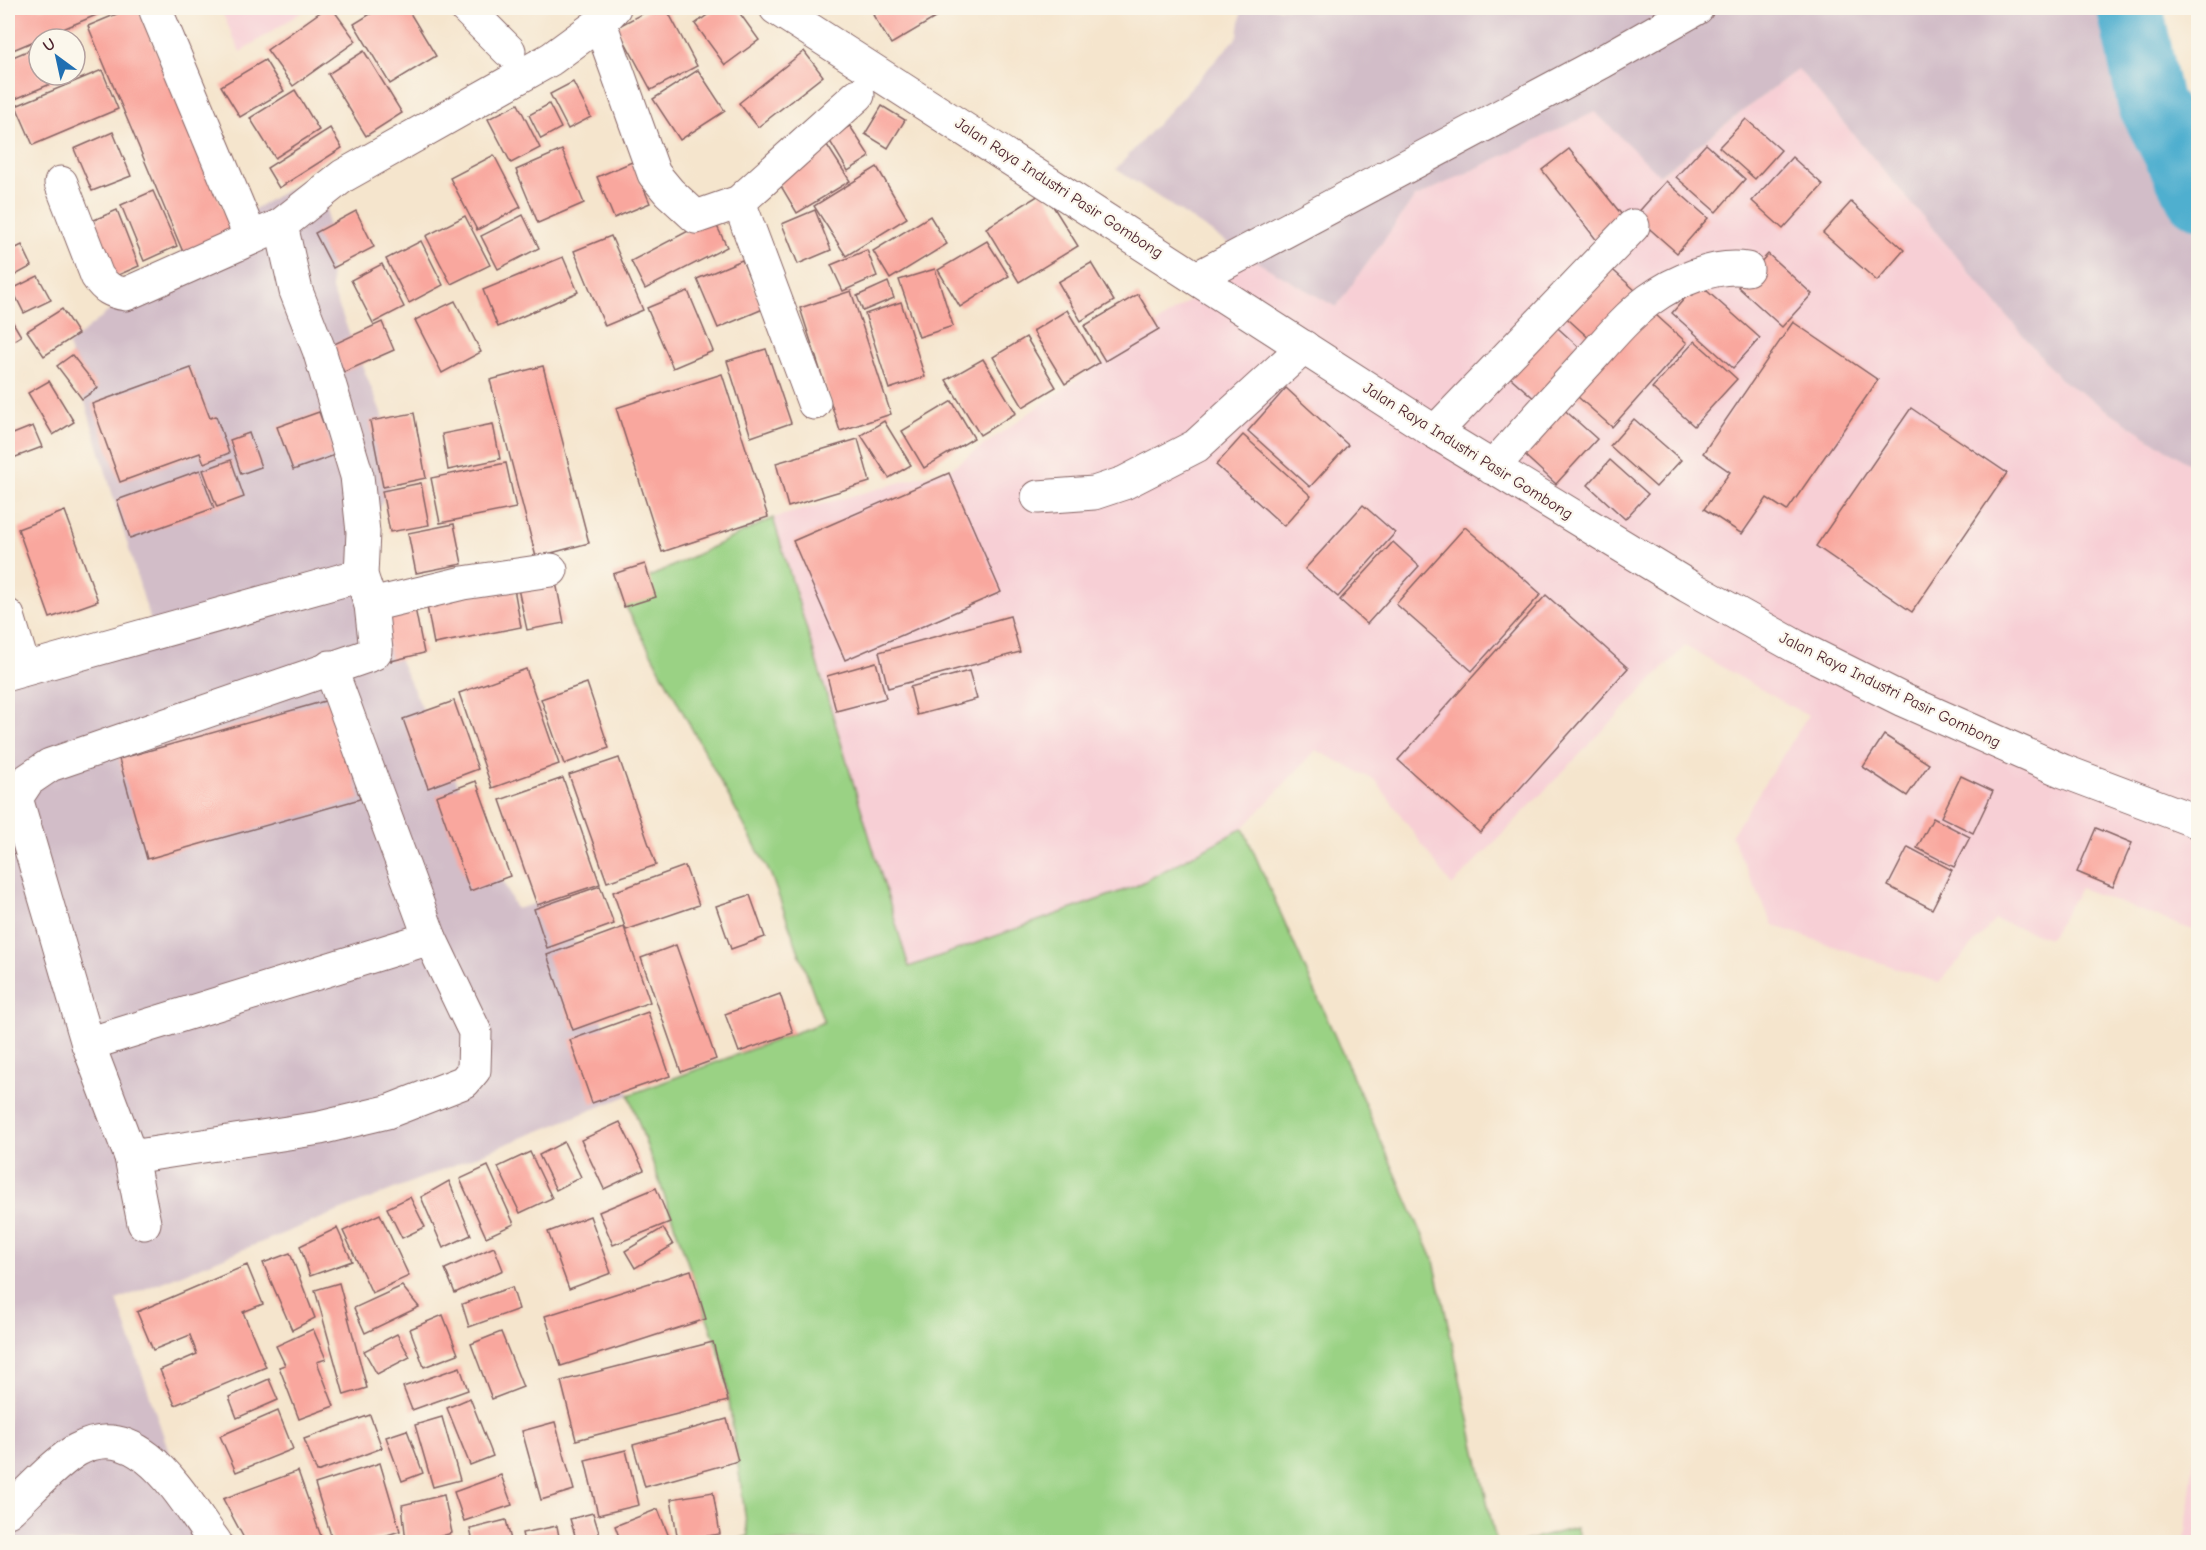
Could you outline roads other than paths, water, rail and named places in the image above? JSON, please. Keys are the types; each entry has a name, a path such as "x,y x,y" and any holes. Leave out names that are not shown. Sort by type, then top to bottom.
{"street":[{"path":"466,8 508,51"},
{"name":"Jalan Raya Industri Pasir Gombong","path":"776,8 1435,432 1688,586 1864,680 2008,748 2199,822"},
{"path":"1197,278 1592,68 1697,8"},
{"path":"156,11 251,238"},
{"path":"61,183 97,276 105,287 126,294 281,225 343,177 551,59 607,15 654,174 669,192 696,217 739,202 858,95"},
{"path":"739,202 814,403"},
{"path":"144,1223 131,1157 88,1044 16,798 28,780 50,765 373,654 376,650 366,590 357,476 319,350 296,291 281,225"},
{"path":"1435,432 1633,226"},
{"path":"1492,468 1592,358 1648,301 1676,283 1715,270 1732,266 1747,269"},
{"path":"1038,497 1094,493 1124,483 1196,446 1304,347"},
{"path":"8,616 16,671 366,590 463,583 551,570"},
{"path":"131,1157 320,1128 387,1112 464,1082 474,1070 475,1032 430,938 330,667"},
{"path":"88,1044 430,938"},
{"path":"8,1511 76,1450 96,1442 119,1443 151,1458 172,1481 215,1542"}],"waterway":[{"path":"2130,8 2150,102 2198,195"}]}
